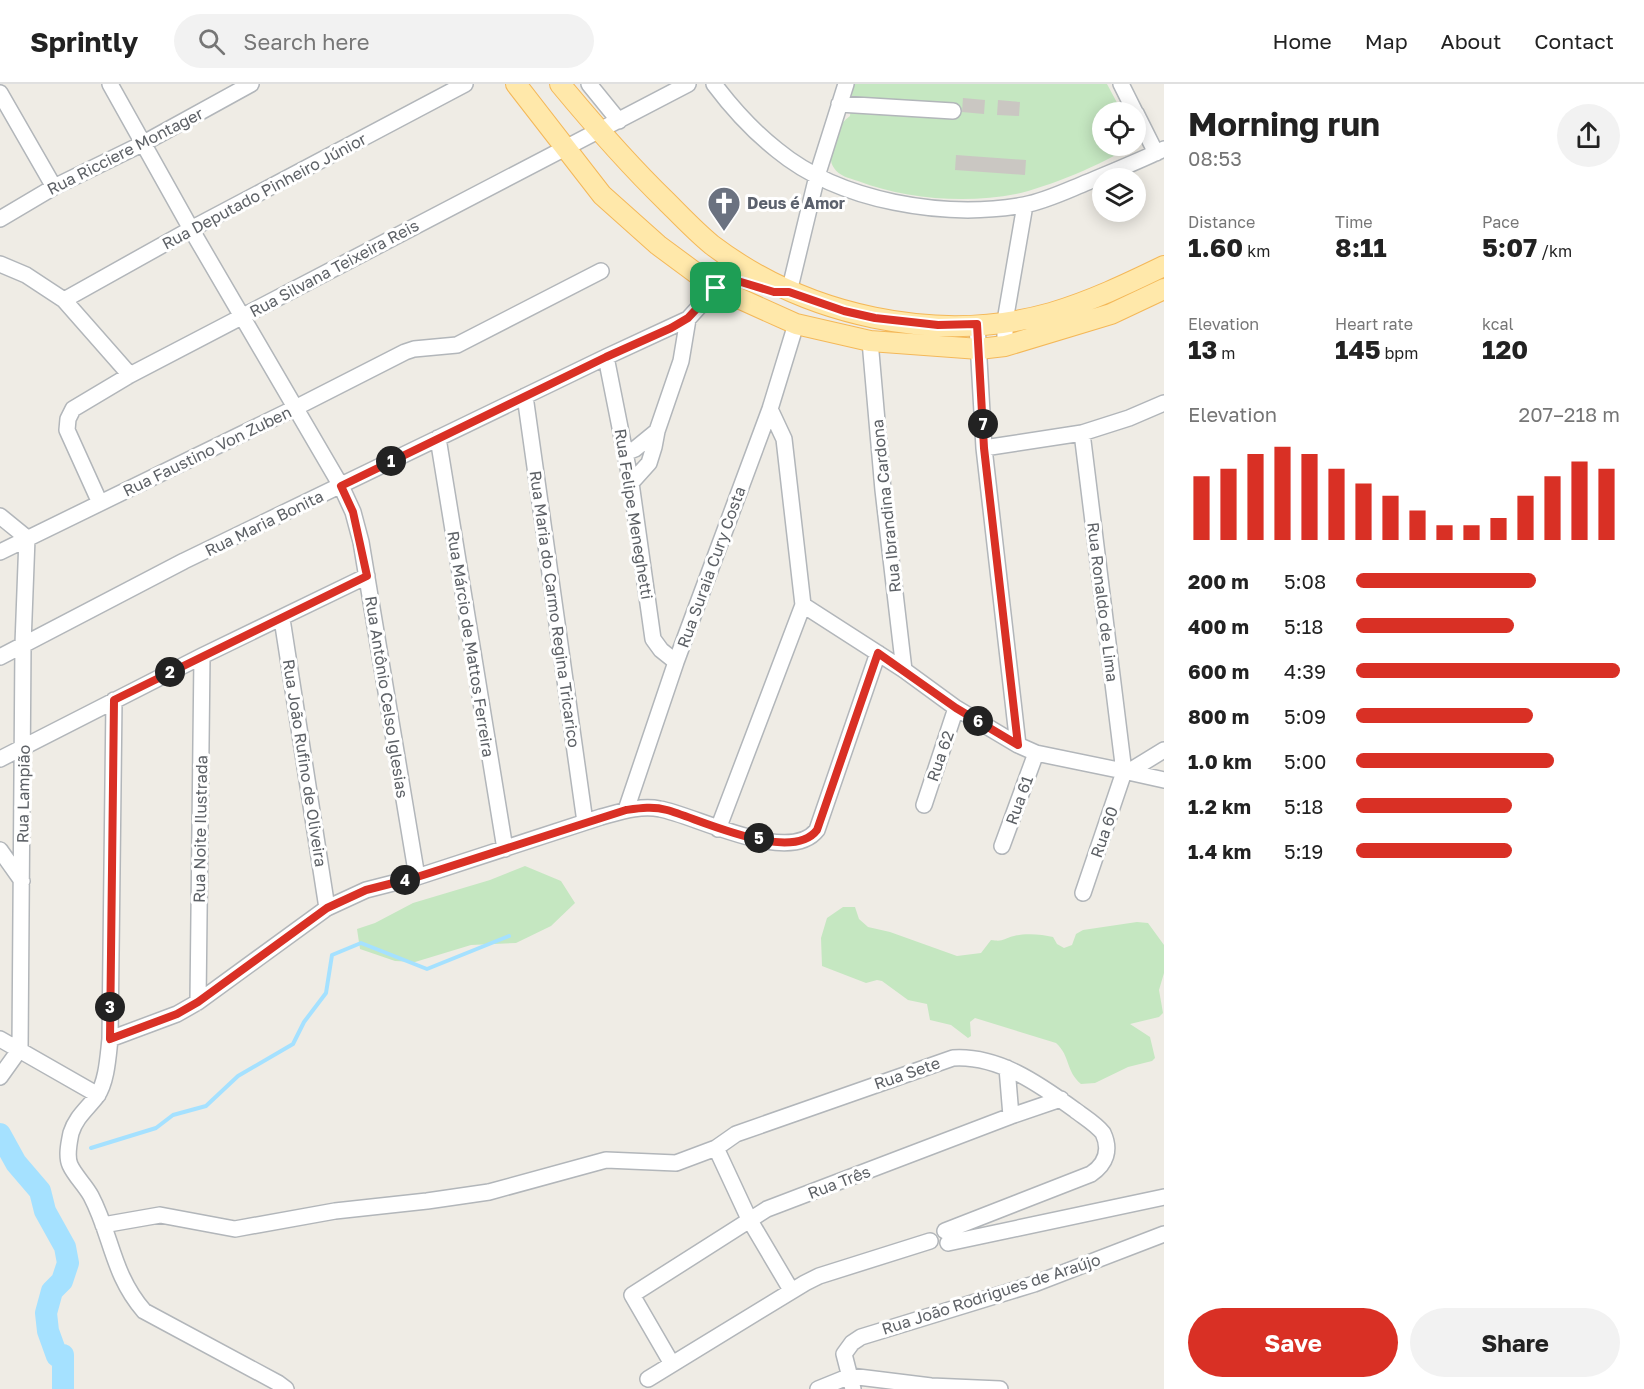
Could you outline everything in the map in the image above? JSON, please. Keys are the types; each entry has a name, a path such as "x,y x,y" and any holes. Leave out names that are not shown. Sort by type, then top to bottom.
{"main road":[{"path":"516,84 602,195 658,245 716,288 796,324 870,341 979,349 1005,346 1111,314 1164,289"},
{"path":"560,84 624,160 710,243 758,276 789,292 844,311 875,318 938,325 1005,321 1052,312 1107,294 1164,266"},
{"path":"716,288 741,282 774,292 789,292"}],"street":[{"name":"Rua Antônio Celso Iglesias","path":"110,84 142,144 341,486 353,512 367,576 417,877"},
{"name":"Rua Ricciere Montager","path":"0,219 54,187 142,144 251,84"},
{"name":"Rua Deputado Pinheiro Júnior","path":"64,300 191,229 465,84"},
{"path":"589,84 619,121"},
{"name":"Rua Silvana Teixeira Reis","path":"100,504 67,430 68,419 73,409 130,375 241,316 688,84"},
{"path":"714,84 729,103 778,151 817,176 873,197 926,208 979,209 1025,205 1077,187 1160,151 1146,130"},
{"path":"789,292 817,176 846,84"},
{"path":"1121,84 1130,102"},
{"path":"0,93 54,187"},
{"path":"839,104 953,111"},
{"path":"1005,346 1005,321 1025,205"},
{"path":"0,264 26,276 64,300 130,375"},
{"name":"Rua Faustino Von Zuben","path":"0,552 414,349 457,345 602,271"},
{"name":"Rua Maria Bonita","path":"0,657 184,561 688,318 716,288"},
{"path":"632,483 648,462 681,360 688,318"},
{"name":"Rua Suraia Cury Costa","path":"626,810 676,662 771,409 796,324"},
{"path":"977,324 984,448 1018,745"},
{"name":"Rua Ibrandina Cardona","path":"870,341 883,490 904,670"},
{"name":"Rua Felipe Meneghetti","path":"606,357 632,483 653,639 661,650 676,662"},
{"name":"Rua Maria do Carmo Regina Tricarico","path":"525,396 585,822"},
{"path":"984,448 1082,433 1129,418 1164,403"},
{"path":"718,829 804,605 784,439 771,409"},
{"path":"625,453 635,449 657,431"},
{"name":"Rua Ronaldo de Lima","path":"1082,433 1126,772"},
{"name":"Rua Márcio de Mattos Ferreira","path":"438,438 505,849"},
{"path":"0,516 27,538"},
{"name":"Rua Lampião","path":"20,1049 23,644 27,538"},
{"path":"0,759 202,656 367,576"},
{"path":"804,605 904,670 956,708 1018,745 1036,753 1164,780"},
{"name":"Rua João Rufino de Oliveira","path":"282,619 327,908"},
{"path":"110,1039 177,1014 198,1002 327,908 366,890 417,877 626,810 658,808 733,834 795,842 814,835 878,653"},
{"name":"Rua Noite Ilustrada","path":"198,1002 202,656"},
{"path":"114,700 110,1039 106,1068 98,1095 79,1115 72,1132 68,1150 70,1164 90,1195 103,1225 114,1262 130,1295 144,1311 286,1389"},
{"name":"Rua 62","path":"924,805 956,708"},
{"path":"1126,772 1164,750"},
{"name":"Rua 61","path":"1002,846 1036,753"},
{"name":"Rua 60","path":"1083,893 1126,772"},
{"path":"0,850 22,881"},
{"path":"0,1039 98,1095"},
{"path":"0,1077 20,1049"},
{"name":"Rua Sete","path":"103,1225 160,1215 235,1229 335,1211 418,1203 489,1192 606,1160 676,1163 716,1148 736,1134 942,1060 975,1058 1007,1068 1061,1100 1099,1128 1106,1140 1107,1154 1101,1166 1091,1174 946,1237"},
{"path":"1007,1068 1011,1116"},
{"name":"Rua Três","path":"672,1364 632,1295 767,1209 1011,1116 1061,1100"},
{"path":"716,1148 749,1219 791,1290"},
{"path":"648,1379 791,1290 819,1276 930,1241 936,1248 941,1248 946,1237 1164,1197"},
{"name":"Rua João Rodrigues de Araújo","path":"851,1382 844,1354 852,1343 861,1337 1034,1284 1164,1235"},
{"path":"818,1389 851,1382 1000,1389"}],"green space":[{"path":"853,84 1107,84 1117,102 1092,102 1092,156 1114,156 1075,174 1016,194 977,199 915,196 876,187 836,171 832,165 831,155 840,126 850,116"},
{"path":"525,866 561,881 575,903 551,926 516,943 471,945 415,962 395,961 360,949 357,929 375,923 413,903 490,880"},
{"path":"843,907 855,907 859,919 868,927 890,932 957,956 981,953 991,940 1001,940 1023,934 1053,937 1057,944 1064,948 1072,945 1076,934 1083,930 1137,922 1148,923 1164,945 1164,973 1159,990 1163,1013 1159,1017 1130,1024 1150,1037 1155,1058 1152,1061 1128,1067 1095,1083 1081,1084 1072,1074 1064,1053 1056,1043 975,1018 970,1022 971,1036 968,1038 951,1025 930,1020 927,1004 908,1000 882,981 866,983 822,966 821,938 827,918"}],"building":[{"path":"963,98 985,100 984,114 962,112"},
{"path":"998,100 1020,102 1019,116 997,115"},
{"path":"956,155 1026,160 1025,175 955,170"}],"waterway":[{"path":"91,1148 156,1128 173,1115 206,1106 238,1076 293,1044 304,1022 326,993 332,955 361,943 427,969 509,936"},
{"path":"0,1134 16,1163 40,1191 45,1211 65,1247 68,1263 62,1281 52,1291 46,1313 48,1331 57,1356 63,1355 63,1389"}],"place":[{"name":"Deus é Amor","path":"724,232"}],"route":[{"path":"736,282 749,283 759,288 781,294 789,292 844,311 875,318 938,325 977,324 984,448 1018,745 956,708 878,653 817,830 809,838 795,842 771,840 733,834 658,808 643,807 626,810 417,877 366,890 327,908 198,1002 177,1014 110,1039 114,700 367,576 353,512 341,486 606,357 671,328 688,318 716,288 736,282"}]}
